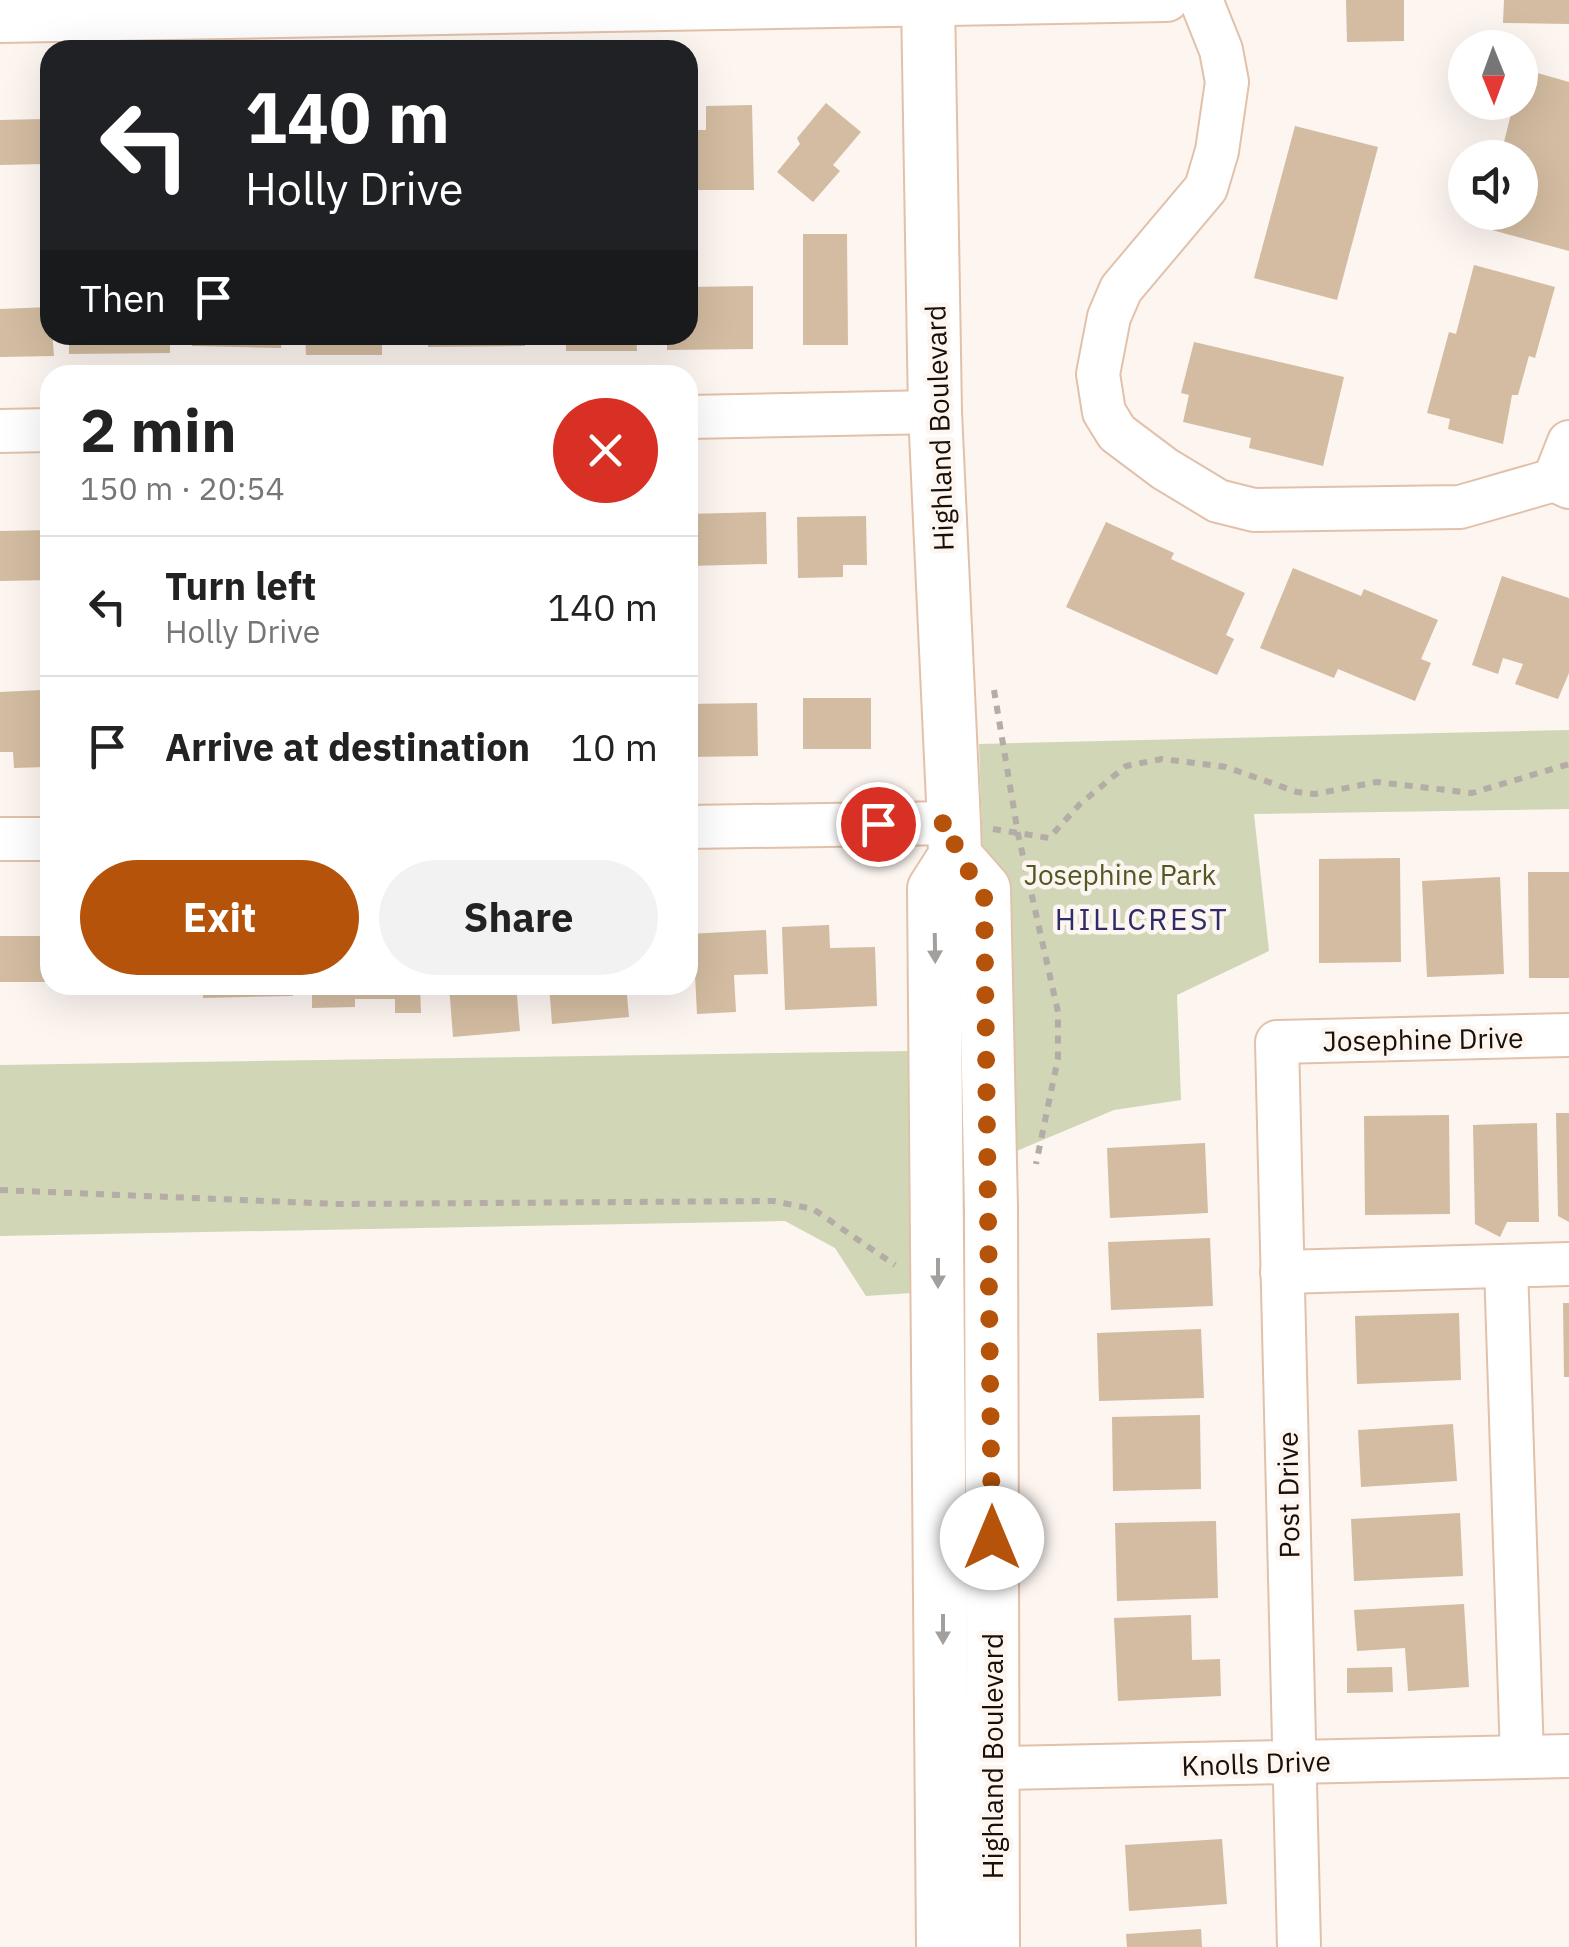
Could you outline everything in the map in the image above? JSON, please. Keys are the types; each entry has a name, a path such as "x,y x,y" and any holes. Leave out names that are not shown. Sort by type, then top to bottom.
{"main road":[{"name":"Highland Boulevard","path":"928,2 935,412 955,839 934,890 938,1293 967,1769 993,1947"},
{"name":"Highland Boulevard","path":"943,1947 967,1769 991,1207 984,888 955,839"}],"street":[{"path":"0,21 1167,0"},
{"path":"1201,0 1222,50 1227,82 1217,152 1206,188 1121,289 1109,317 1098,374 1104,412 1117,432 1165,470 1218,501 1254,510 1460,506 1564,470"},
{"path":"698,417 935,412"},
{"path":"0,431 40,430"},
{"path":"698,828 955,839"},
{"path":"0,840 40,838"},
{"name":"Josephine Drive","path":"1277,1042 1569,1035"},
{"name":"Post Drive","path":"1277,1042 1299,1947"},
{"path":"1282,1272 1569,1264"},
{"path":"1506,1266 1522,1757"},
{"name":"Knolls Drive","path":"967,1769 1569,1756"}],"path":[{"path":"955,839 1049,838 1080,804 1126,766 1162,759 1226,767 1297,792 1315,794 1377,782 1472,793 1569,764"},
{"path":"0,1190 338,1204 773,1201 813,1209 938,1293"}],"green space":[{"name":"Josephine Park","path":"1569,730 1569,809 1254,814 1269,951 1177,995 1181,1100 1114,1110 993,1161 979,744"},
{"path":"912,1051 912,1293 866,1296 835,1248 785,1221 0,1236 0,1065"}],"building":[{"path":"1346,0 1404,0 1404,41 1347,42"},
{"path":"1504,0 1569,0 1569,24 1503,23"},
{"path":"1538,73 1569,82 1569,251 1492,230 1538,230 1538,140 1504,140 1510,120 1538,120"},
{"path":"826,103 861,132 833,165 840,171 813,202 777,172 800,144 797,138"},
{"path":"752,105 754,190 698,190 698,130 706,130 706,106"},
{"path":"40,119 40,164 0,165 0,120"},
{"path":"1295,126 1378,147 1337,300 1254,278"},
{"path":"803,234 847,234 848,345 803,345"},
{"path":"1474,265 1555,287 1535,358 1529,356 1518,395 1512,395 1503,444 1448,429 1450,419 1427,413 1449,332 1456,334"},
{"path":"753,286 753,349 667,350 667,345 698,345 698,287"},
{"path":"40,307 40,345 53,345 54,356 0,357 0,309"},
{"path":"1194,342 1344,377 1323,466 1249,448 1251,438 1183,422 1189,395 1181,393"},
{"path":"69,345 170,345 170,353 69,354"},
{"path":"192,345 281,345 281,348"},
{"path":"306,345 382,345 382,355 306,355"},
{"path":"428,345 525,346 428,347"},
{"path":"566,345 637,345 637,351 566,351"},
{"path":"766,512 767,564 698,566 698,514"},
{"path":"866,516 867,565 843,565 843,577 798,578 797,517"},
{"path":"1106,522 1174,553 1171,559 1245,593 1226,635 1234,639 1217,675 1066,607"},
{"path":"40,530 40,580 0,581 0,531"},
{"path":"1293,568 1361,596 1364,589 1438,620 1421,659 1431,663 1415,701 1338,669 1334,678 1260,648"},
{"path":"1502,576 1569,598 1569,673 1558,699 1515,684 1523,664 1503,658 1498,674 1472,665"},
{"path":"40,690 40,767 14,768 13,752 0,752 0,692"},
{"path":"803,698 871,698 871,749 803,749"},
{"path":"757,703 758,756 698,757 698,704"},
{"path":"1400,858 1401,962 1319,963 1319,859"},
{"path":"1528,872 1569,872 1569,978 1529,978"},
{"path":"1500,877 1504,974 1427,977 1422,881"},
{"path":"829,925 830,948 875,947 877,1006 785,1010 782,927"},
{"path":"766,930 768,974 734,975 736,1012 697,1014 698,933"},
{"path":"0,936 40,936 40,982 0,982"},
{"path":"203,995 293,995 293,996"},
{"path":"312,995 420,995 421,1013 395,1013 395,999 355,999 355,1007 312,1008"},
{"path":"450,995 517,995 520,1031 453,1037"},
{"path":"550,995 627,995 629,1017 552,1024"},
{"path":"1556,1113 1569,1113 1569,1222 1558,1216"},
{"path":"1449,1115 1450,1214 1365,1215 1364,1116"},
{"path":"1537,1123 1539,1222 1507,1222 1500,1237 1475,1224 1473,1125"},
{"path":"1205,1143 1208,1213 1110,1218 1107,1148"},
{"path":"1210,1238 1213,1306 1111,1310 1108,1242"},
{"path":"1563,1303 1569,1303 1569,1377 1564,1377"},
{"path":"1459,1313 1461,1380 1357,1384 1355,1316"},
{"path":"1201,1329 1204,1398 1099,1401 1097,1333"},
{"path":"1200,1415 1201,1489 1113,1491 1112,1417"},
{"path":"1453,1424 1457,1481 1361,1487 1358,1430"},
{"path":"1460,1513 1463,1576 1354,1581 1351,1519"},
{"path":"1216,1521 1218,1598 1117,1601 1115,1523"},
{"path":"1464,1604 1469,1687 1408,1691 1405,1648 1357,1651 1354,1610"},
{"path":"1191,1615 1192,1660 1220,1659 1221,1696 1118,1701 1114,1618"},
{"path":"1392,1667 1393,1692 1347,1693 1347,1668"},
{"path":"1222,1839 1227,1904 1129,1911 1125,1845"},
{"path":"1201,1929 1202,1947 1127,1947 1126,1934"}],"district":[{"name":"HILLCREST","path":"1142,918"}],"route":[{"path":"878,824 954,823 955,856 984,888 991,1207 992,1538"}]}
